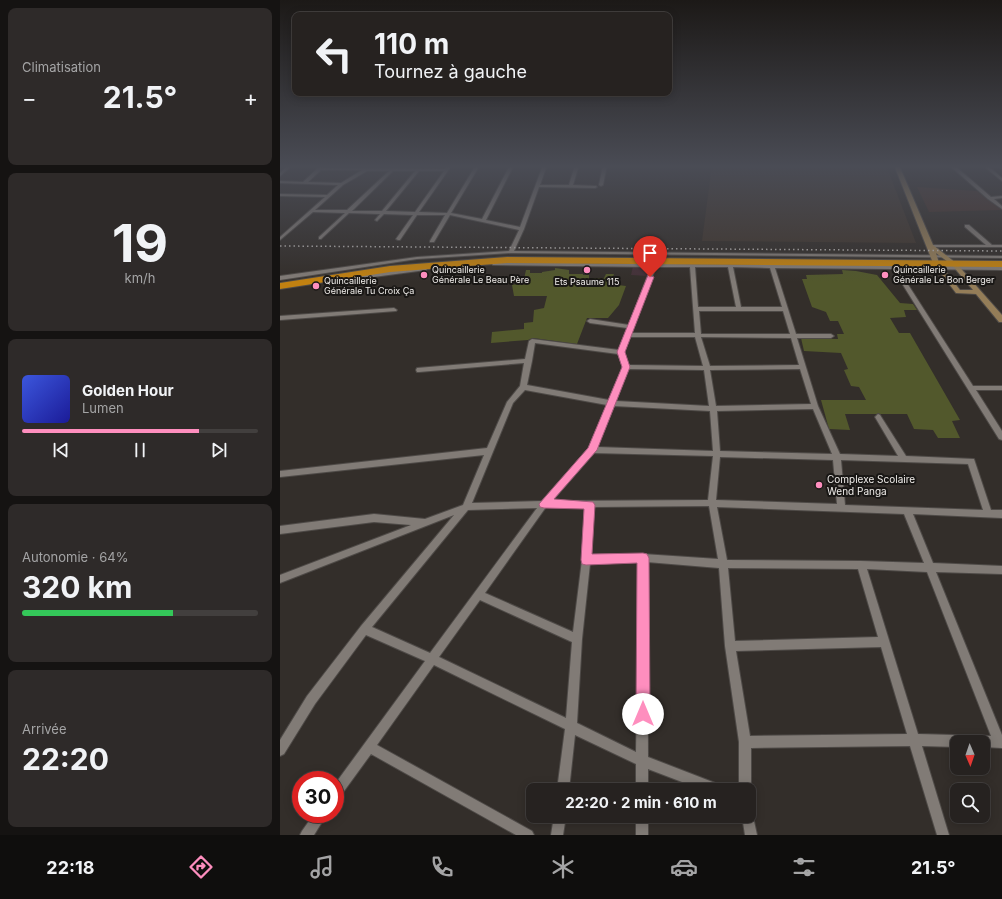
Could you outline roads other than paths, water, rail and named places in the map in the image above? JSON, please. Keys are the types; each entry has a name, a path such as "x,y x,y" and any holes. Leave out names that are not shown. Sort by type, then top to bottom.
{"highway":[{"path":"280,282 406,263 507,256 936,262"},
{"path":"280,286 390,269 486,261 952,262 1001,266"}],"street":[{"path":"280,239 320,204"},
{"path":"321,238 357,204"},
{"path":"377,220 391,204"},
{"path":"398,239 423,204"},
{"path":"432,241 455,204"},
{"path":"484,220 492,204"},
{"path":"511,252 532,204"},
{"path":"912,204 936,262 958,292 978,292"},
{"path":"312,211 449,214 522,229"},
{"path":"967,226 991,246"},
{"path":"930,246 1002,246"},
{"path":"930,246 952,262 1002,320"},
{"path":"280,278 417,258 511,252 936,262"},
{"path":"952,262 1002,256"},
{"path":"280,289 386,273 467,265 506,263 895,268 936,262"},
{"path":"344,782 544,504 592,450 626,367 621,352 655,264"},
{"path":"692,265 698,336 707,368 713,408 717,454 712,503 723,564 730,646 745,742 745,783"},
{"path":"730,265 739,309"},
{"path":"772,266 815,406 837,457 841,508"},
{"path":"895,268 1002,437"},
{"path":"695,309 786,309"},
{"path":"280,318 394,310"},
{"path":"590,321 631,327"},
{"path":"628,335 831,336"},
{"path":"280,750 311,700 364,629 466,506 510,402 523,387 532,341 621,352"},
{"path":"419,370 529,361"},
{"path":"626,367 802,367"},
{"path":"523,387 611,403 713,408 815,406"},
{"path":"971,388 1002,388"},
{"path":"878,417 904,459"},
{"path":"592,450 971,461 988,514"},
{"path":"280,474 490,451"},
{"path":"280,579 466,506 712,503 1002,514"},
{"path":"564,783 571,726 577,639 586,560 589,505"},
{"path":"745,742 914,740 1000,742 907,510"},
{"path":"280,530 374,518 426,522"},
{"path":"586,560 643,558 723,564 861,565 1002,570"},
{"path":"642,783 643,558"},
{"path":"861,565 943,835"},
{"path":"479,595 577,639"},
{"path":"364,629 432,659 642,761 700,783"},
{"path":"730,646 884,642"},
{"path":"369,747 528,835"},
{"path":"306,835 315,823"},
{"path":"557,835 559,823"},
{"path":"642,823 642,835"},
{"path":"749,823 751,835"}],"railway":[{"path":"280,246 1002,251"}],"place":[{"name":"Ets Psaume 115","path":"587,270"},
{"name":"Quincaillerie Générale Le Beau Père","path":"424,275"},
{"name":"Quincaillerie Générale Le Bon Berger","path":"885,275"},
{"name":"Quincaillerie Générale Tu Croix Ça","path":"316,286"},
{"name":"Complexe Scolaire Wend Panga","path":"819,485"}]}
